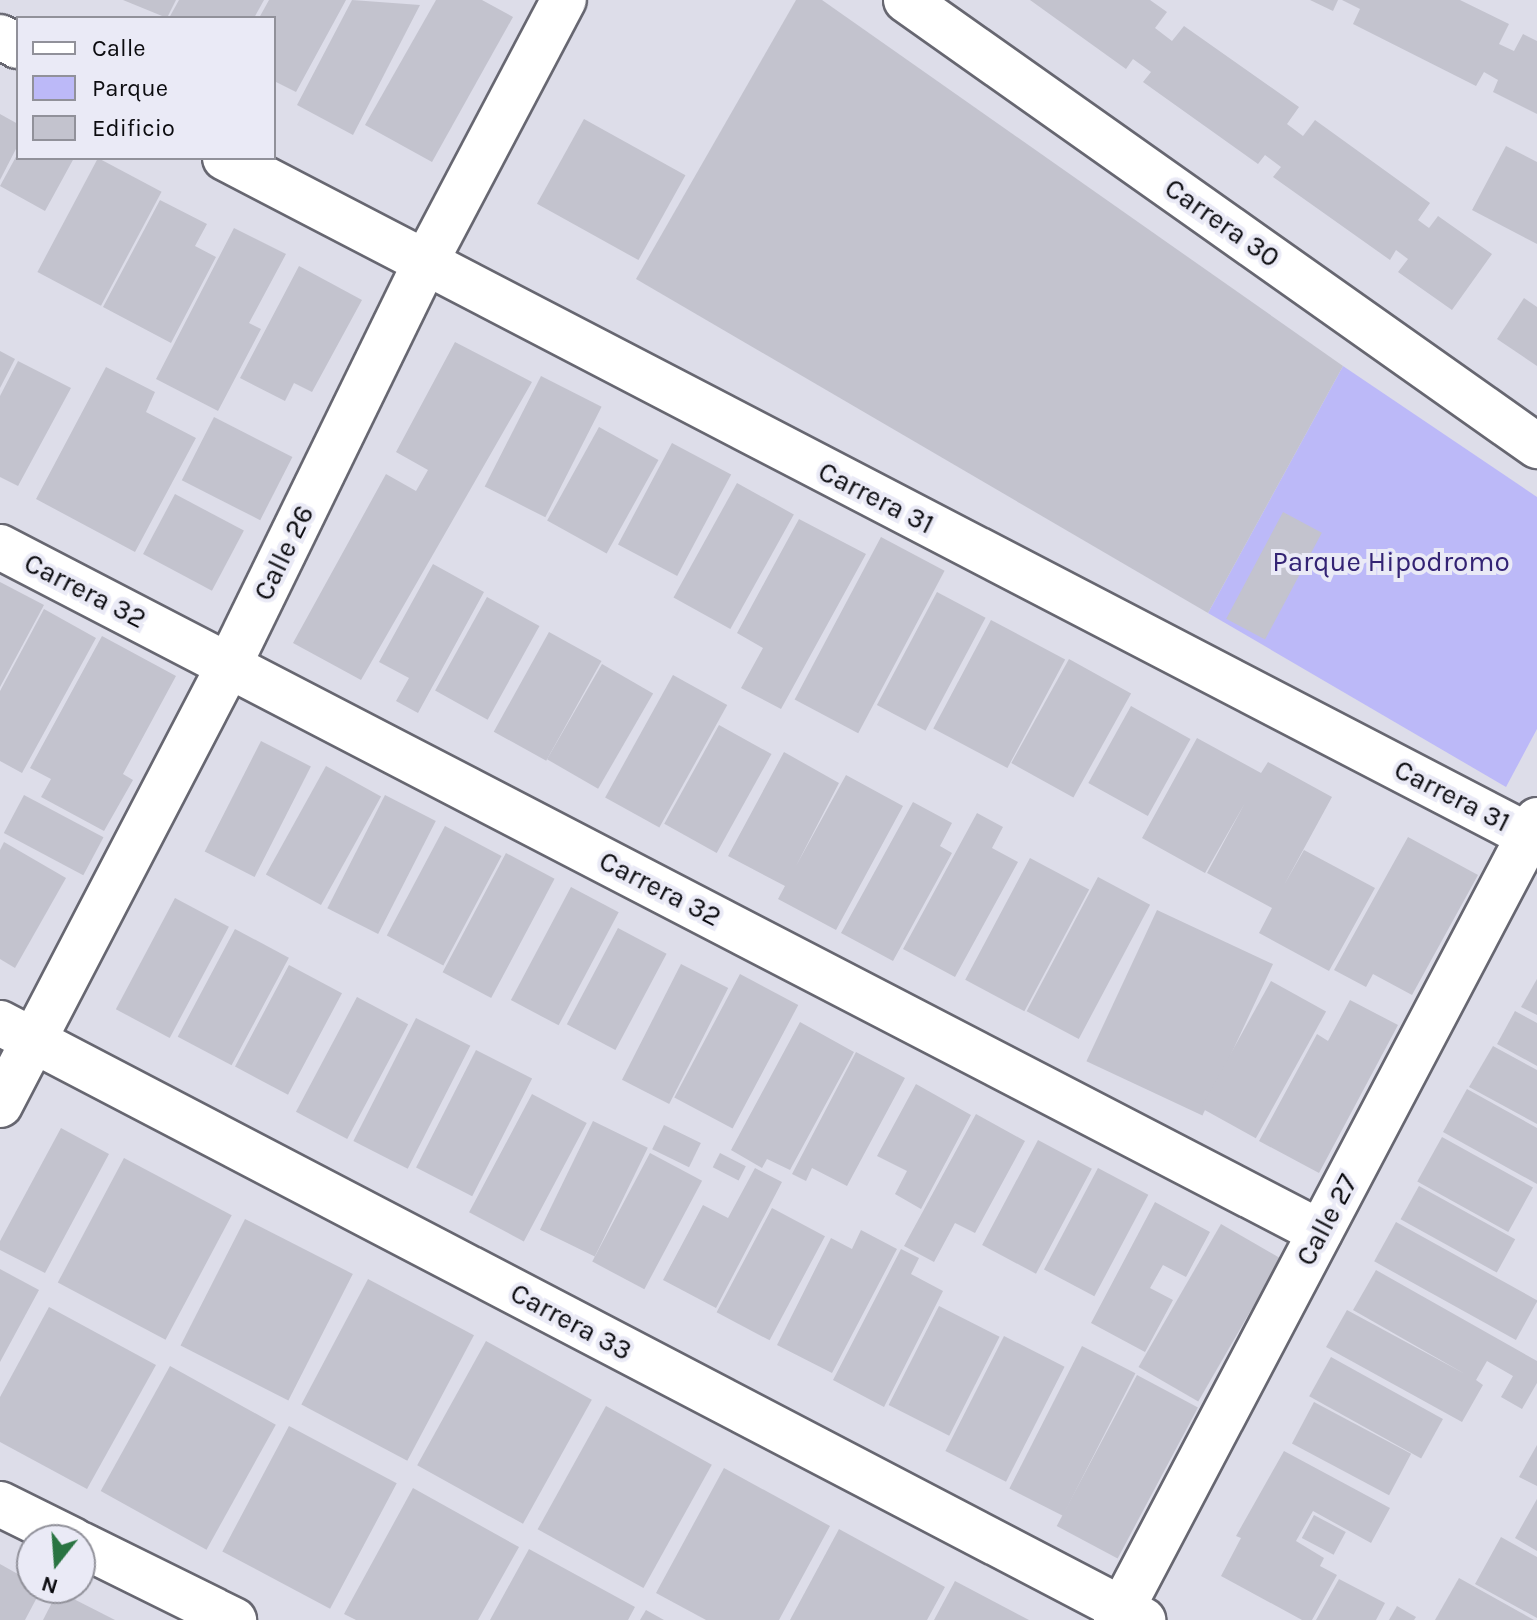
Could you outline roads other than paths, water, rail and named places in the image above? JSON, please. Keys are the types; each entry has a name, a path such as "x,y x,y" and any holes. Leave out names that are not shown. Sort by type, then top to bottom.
{"street":[{"name":"Calle 26","path":"0,1105 16,1032 229,665 424,265 564,0"},
{"name":"Carrera 30","path":"906,0 1537,446"},
{"name":"Carrera 31","path":"229,160 424,265 1533,828"},
{"name":"Carrera 32","path":"0,547 1320,1232"},
{"name":"Calle 27","path":"1127,1616 1320,1232 1533,828"},
{"name":"Carrera 33","path":"16,1032 1127,1616"},
{"path":"0,1504 41,1524"},
{"path":"96,1552 234,1620"}],"park label":[{"name":"Parque Hipodromo","path":"1391,562"}]}
